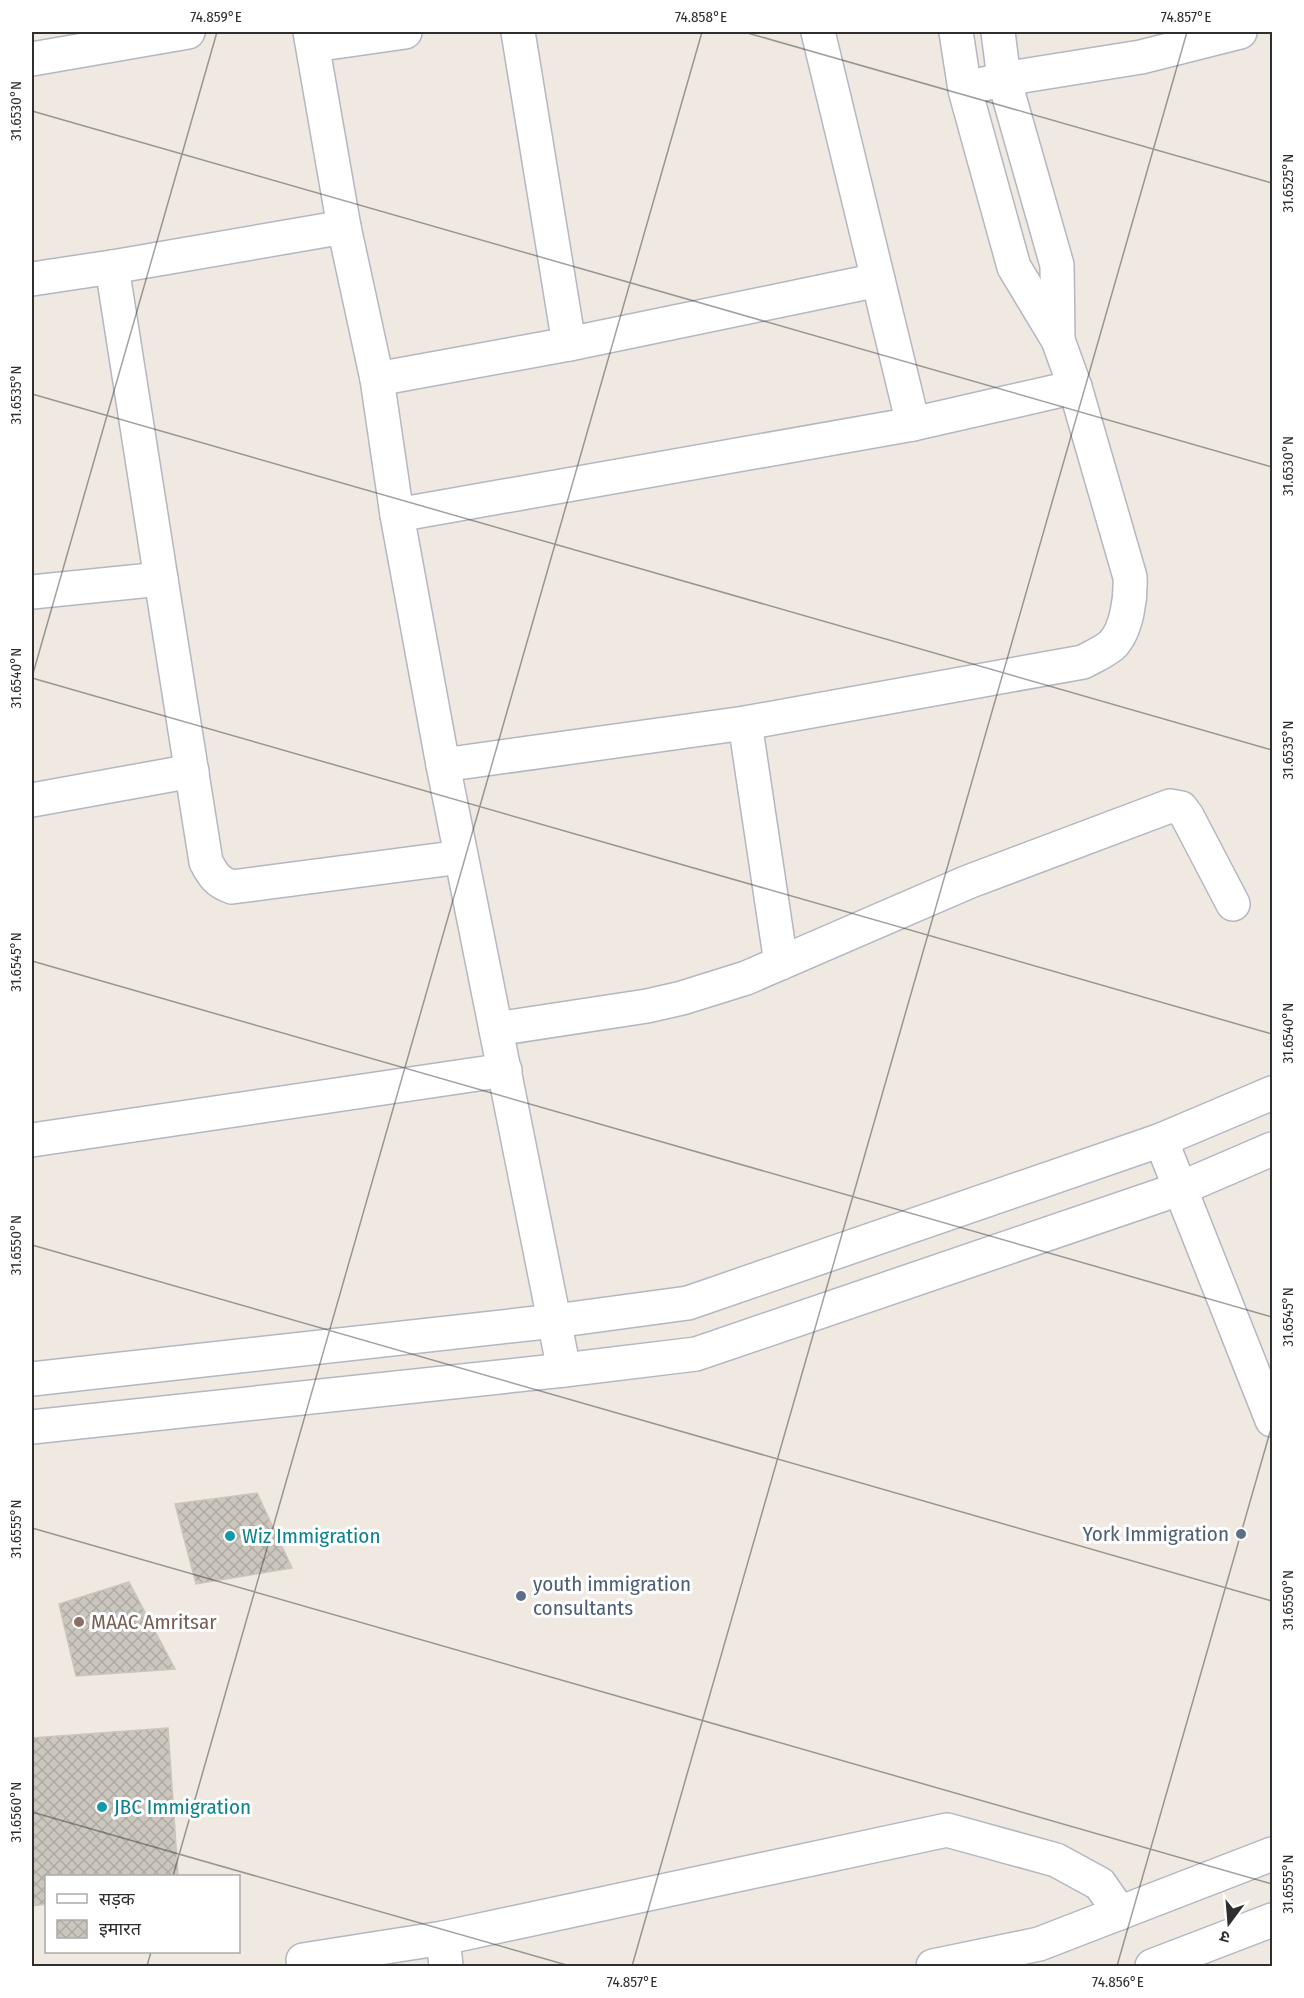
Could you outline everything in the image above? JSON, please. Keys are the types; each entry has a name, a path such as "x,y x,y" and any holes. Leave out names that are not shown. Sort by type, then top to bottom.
{"street":[{"path":"32,59 188,32"},
{"path":"405,32 312,38 344,227 377,379 397,515 443,765 564,1370"},
{"path":"518,32 569,344"},
{"path":"818,32 913,423"},
{"path":"443,765 745,723 1083,662 1113,644 1124,621 1131,595 1130,577 1075,387 1058,340 1014,267 964,90 956,32"},
{"path":"998,32 1004,79 1057,265 1058,340"},
{"path":"964,90 1140,44 1240,32"},
{"path":"32,279 344,227"},
{"path":"112,267 206,862 214,877 222,884 232,887 461,857"},
{"path":"377,379 569,344 878,280"},
{"path":"397,515 913,423 1075,387"},
{"path":"32,592 161,579"},
{"path":"745,723 781,963"},
{"path":"32,800 192,771"},
{"path":"496,1029 647,1006 682,998 746,978 968,882 1170,806 1181,808 1187,816 1233,904"},
{"path":"32,1140 505,1070"},
{"path":"32,1379 555,1321 687,1303 1161,1140 1272,1092"},
{"path":"1161,1140 1272,1420"},
{"path":"32,1427 696,1354 1179,1189 1272,1149"},
{"path":"303,1960 444,1952 947,1830 1056,1860 1100,1884 1120,1913"},
{"path":"948,1965 1039,1944 1272,1854"},
{"path":"1152,1966 1272,1920"}],"building":[{"name":"Wiz Immigration","path":"257,1493 292,1568 196,1584 175,1504"},
{"path":"129,1582 175,1669 76,1676 59,1604"},
{"name":"JBC Immigration","path":"168,1728 178,1875 45,1875 45,1904 32,1906 32,1738"}],"place":[{"name":"York Immigration","path":"1241,1534"},
{"name":"Wiz Immigration","path":"230,1536"},
{"name":"youth immigration consultants","path":"521,1596"},
{"name":"MAAC Amritsar","path":"79,1622"},
{"name":"JBC Immigration","path":"102,1807"}]}
